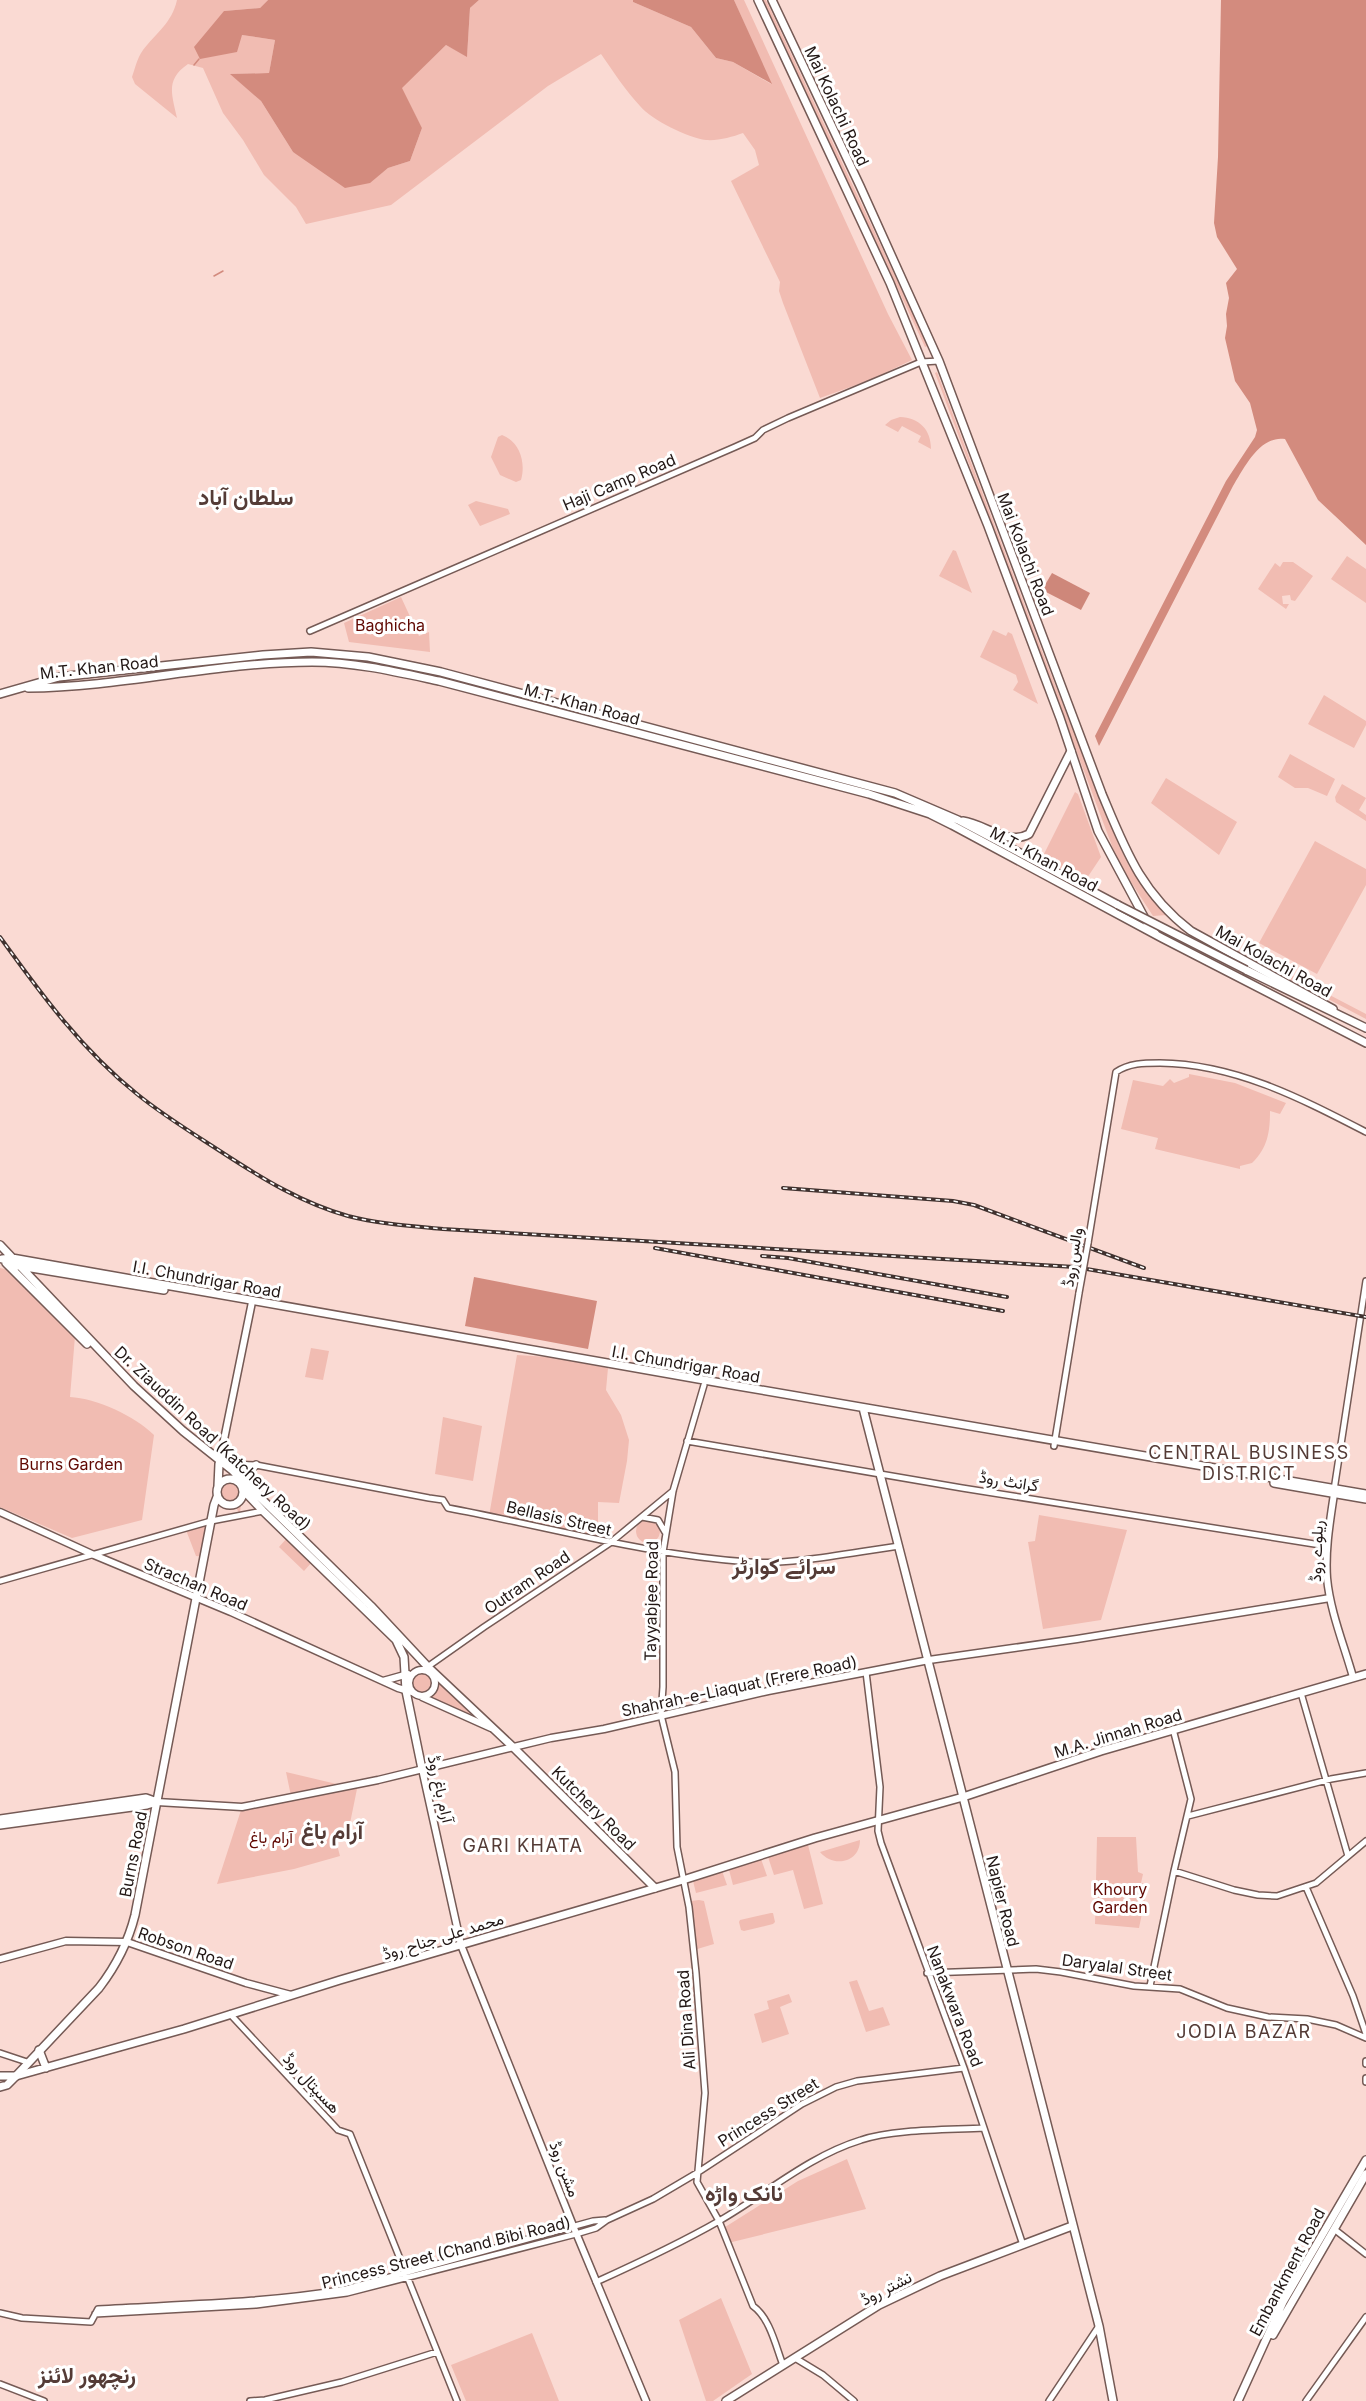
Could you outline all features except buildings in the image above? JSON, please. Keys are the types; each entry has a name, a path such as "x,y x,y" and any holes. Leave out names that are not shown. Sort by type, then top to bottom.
{"main road":[{"name":"Mai Kolachi Road","path":"758,0 880,262 921,362 988,526 1098,831 1108,854 1150,928 1162,938"},
{"name":"Mai Kolachi Road","path":"772,0 939,361 1102,794 1129,858 1161,903 1173,917 1191,931 1275,975 1362,1026"},
{"name":"M.T. Khan Road","path":"28,688 59,677 311,652 368,657 441,672 895,793 958,820 1053,878 1162,938 1365,1042"},
{"name":"M.T. Khan Road","path":"28,688 57,687 159,674 312,662 369,666 483,692 869,794 930,814 1022,857 1362,1026"},
{"path":"3,694 28,688"},
{"path":"958,820 975,823 1009,838 1017,839 1029,834 1071,751"},
{"name":"Dr. Ziauddin Road (Katchery Road)","path":"0,1245 5,1261 132,1388 221,1463 371,1606 425,1669 514,1748"},
{"name":"I.I. Chundrigar Road","path":"5,1261 1334,1491 1366,1499"},
{"path":"251,1304 221,1463 217,1497 226,1505 233,1506 242,1499 246,1476 256,1465"},
{"name":"I.I. Chundrigar Road","path":"251,1304 704,1385 863,1410"},
{"name":"Napier Road","path":"863,1410 1099,2326 1113,2401"},
{"path":"218,1486 227,1479 243,1485"},
{"name":"Dr. Ziauddin Road (Katchery Road)","path":"243,1485 246,1493 262,1511 396,1640"},
{"name":"I.I. Chundrigar Road","path":"1334,1491 1366,1494"},
{"name":"ریلوے روڈ","path":"1334,1491 1326,1562 1330,1598 1353,1677"},
{"name":"Burns Road","path":"16,2076 99,1988 110,1974 128,1942 217,1497"},
{"name":"Strachan Road","path":"0,1512 94,1556 422,1697"},
{"name":"Shahrah-e-Liaquat (Frere Road)","path":"0,1819 146,1798 157,1802 242,1807 378,1780 551,1738 929,1659 1077,1639 1330,1598"},
{"name":"آرام باغ روڈ","path":"396,1640 404,1657 405,1675 422,1769 461,1945"},
{"path":"382,1681 425,1669 433,1675 436,1684 433,1692 422,1697"},
{"path":"409,1691 409,1683 413,1674"},
{"name":"M.A. Jinnah Road","path":"878,1822 963,1797 1101,1751 1366,1674"},
{"path":"422,1697 491,1728"},
{"name":"Kutchery Road","path":"514,1748 655,1888"},
{"name":"Shahrah-e-Liaquat (Frere Road)","path":"0,1825 157,1802"},
{"name":"محمد علی جناح روڈ","path":"0,2076 16,2076 46,2068 683,1880 815,1838 878,1822"},
{"name":"Robson Road","path":"0,1959 66,1941 128,1942 246,1983 291,1995"},
{"name":"مشن روڈ","path":"461,1945 575,2231 646,2401"},
{"path":"39,2050 46,2068"},
{"name":"محمد علی جناح روڈ","path":"0,2087 7,2085 16,2076"},
{"name":"Embankment Road","path":"1239,2401 1283,2302 1366,2160"},
{"name":"Embankment Road","path":"1239,2401 1293,2297 1366,2174"},
{"name":"نشتر روڈ","path":"726,2401 879,2306 939,2276 1072,2226"}],"street":[{"name":"Haji Camp Road","path":"310,631 735,447 789,418 921,362 939,361"},
{"name":"والس روڈ","path":"1054,1443 1116,1072 1125,1065 1145,1063 1191,1064 1216,1068 1259,1081 1366,1132"},
{"path":"1334,1491 1366,1281"},
{"name":"Tayyabjee Road","path":"680,1867 677,1847 675,1772 661,1715 663,1552 673,1491 704,1385"},
{"name":"گرانٹ روڈ","path":"687,1441 1327,1546"},
{"name":"Bellasis Street","path":"221,1463 256,1465 442,1500 448,1508 610,1543 663,1552 750,1562 772,1562 899,1546"},
{"name":"Outram Road","path":"425,1669 610,1543 673,1491"},
{"path":"0,1581 211,1521 262,1511"},
{"path":"642,1517 658,1520 666,1533"},
{"name":"Nanakwara Road","path":"867,1672 880,1787 878,1822 881,1843 927,1973 964,2068 1023,2244"},
{"path":"1301,1693 1348,1856"},
{"path":"1150,1986 1173,1871 1191,1798 1173,1730"},
{"path":"1188,1816 1366,1773"},
{"path":"1173,1871 1258,1895 1277,1896 1316,1883 1366,1841"},
{"name":"Ali Dina Road","path":"680,1867 689,1907 704,2088 697,2173"},
{"path":"1306,1887 1353,1996 1366,2036"},
{"name":"Daryalal Street","path":"927,1973 1036,1970 1061,1972 1134,1986 1180,1989 1216,2006 1251,2014 1307,2019 1366,2036"},
{"name":"ھسپتال روڈ","path":"230,2014 338,2130 350,2134 457,2401"},
{"path":"0,2053 27,2062"},
{"name":"Princess Street","path":"697,2173 802,2104 836,2087 857,2080 964,2068"},
{"path":"596,2282 719,2221 812,2162 860,2140 877,2136 984,2128"},
{"path":"697,2173 698,2185 719,2221 750,2299 766,2323 783,2366"},
{"name":"Princess Street (Chand Bibi Road)","path":"0,2313 22,2318 91,2322 95,2314 206,2309 347,2294 406,2275 575,2231 596,2228 697,2173"},
{"path":"1334,2229 1366,2254"},
{"path":"1306,2401 1366,2316"},
{"path":"1048,2401 1099,2326"},
{"path":"250,2401 265,2400 351,2380 437,2352"},
{"path":"795,2358 823,2375 854,2401"},
{"path":"0,2384 44,2401"}],"green space":[{"path":"177,0 268,0 260,8 224,11 242,35 275,40 269,73 231,74 261,101 293,152 369,183 388,168 410,161 422,128 401,88 446,45 467,56 470,8 479,0 633,0 633,2 691,27 716,58 733,62 771,84 734,0 744,0 888,314 912,360 870,380 820,398 783,303 779,291 780,282 731,181 759,165 755,150 743,133 715,140 698,139 661,122 635,100 601,54 548,86 391,205 306,224 296,207 264,175 223,113 203,68 188,64 176,76 172,88 177,118 135,84 132,77 139,56 167,21"},
{"path":"763,0 766,0 928,346 925,347"},
{"path":"937,372 1045,659 1119,846 1130,868 1167,915 1153,916 1118,862 935,373"},
{"path":"900,417 913,420 923,426 929,436 931,449 918,442 921,436 902,426 898,432 885,425"},
{"path":"502,435 517,448 522,460 521,480 516,482 500,475 491,457 498,437"},
{"path":"476,501 508,509 510,514 480,526 468,505"},
{"path":"953,550 956,551 972,593 939,576"},
{"path":"1347,556 1366,569 1366,603 1331,579"},
{"path":"1283,562 1293,562 1313,576 1295,601 1291,600 1290,595 1282,596 1283,604 1289,604 1286,609 1258,589 1275,563 1280,567"},
{"name":"Baghicha","path":"401,597 419,636 429,632 430,652 349,642 344,623"},
{"path":"993,630 1006,636 1008,632 1012,634 1038,704 1013,690 1018,682 1016,675 980,657"},
{"path":"1324,695 1366,721 1354,748 1308,724"},
{"path":"1290,754 1335,779 1327,796 1308,788 1295,788 1278,777"},
{"path":"1166,778 1237,822 1219,855 1151,803"},
{"path":"1342,784 1366,798 1359,810 1366,815 1366,821 1336,802 1335,797"},
{"path":"1075,792 1078,794 1101,857 1085,881 1042,858"},
{"path":"1315,841 1366,869 1366,885 1317,974 1259,943"},
{"path":"1276,967 1366,1014 1366,1019 1273,970"},
{"path":"1189,1074 1235,1083 1286,1103 1280,1114 1270,1111 1265,1145 1252,1163 1240,1166 1240,1169 1155,1149 1158,1138 1121,1129 1133,1080 1163,1086 1170,1079 1174,1083 1189,1077"},
{"name":"Burns Garden","path":"0,1268 5,1269 75,1336 70,1397 115,1409 137,1421 154,1435 142,1520 72,1538 0,1507"},
{"path":"311,1348 329,1351 323,1380 305,1377"},
{"path":"517,1355 548,1357 608,1368 606,1390 621,1415 629,1440 619,1503 598,1502 598,1529 610,1543 489,1516"},
{"path":"443,1417 482,1426 473,1481 435,1474"},
{"path":"232,1479 242,1486 240,1515 235,1505 226,1505 217,1497 220,1484"},
{"path":"1039,1515 1127,1530 1101,1620 1043,1629 1028,1542 1035,1541"},
{"path":"648,1519 657,1522 660,1531 657,1540 648,1543 639,1540 636,1531 639,1522"},
{"path":"211,1523 204,1557 196,1556 186,1530"},
{"path":"287,1538 312,1562 304,1571 279,1547"},
{"path":"421,1670 430,1672 483,1720 426,1696 414,1694 410,1686 410,1679"},
{"name":"آرام باغ","path":"286,1772 345,1786 358,1784 347,1838 336,1841 340,1856 294,1869 217,1884 242,1807 291,1796"},
{"name":"Khoury Garden","path":"1097,1837 1136,1837 1138,1872 1143,1874 1141,1883 1148,1884 1139,1928 1095,1924"},
{"path":"860,1840 856,1854 845,1861 832,1860 820,1852"},
{"path":"807,1841 823,1904 804,1909 793,1870 774,1875 767,1854"},
{"path":"760,1856 767,1876 733,1885 728,1866"},
{"path":"721,1868 727,1885 696,1893 692,1877"},
{"path":"691,1901 704,1901 714,1944 694,1950"},
{"path":"773,1913 775,1922 773,1924 741,1930 740,1920"},
{"path":"857,1980 869,2011 883,2007 890,2025 866,2032 849,1982"},
{"path":"789,1994 792,2002 780,2007 789,2034 762,2043 754,2014 769,2009 767,2001"},
{"path":"847,2159 866,2209 728,2243 722,2229 798,2181"},
{"path":"721,2298 752,2374 713,2401 706,2401 679,2320"},
{"path":"532,2333 559,2401 466,2401 451,2365"}],"shaded area":[{"path":"268,0 479,0 470,8 467,57 446,45 402,88 422,128 410,161 388,168 370,183 345,188 293,152 261,101 230,74 269,73 275,40 242,35 237,52 200,59 194,47 224,11 260,8"},
{"path":"633,0 734,0 772,84 733,62 716,58 691,27 633,2"},
{"path":"1221,0 1366,0 1366,545 1318,500 1285,439 1276,439 1260,447 1233,486 1099,746 1095,736 1226,481 1255,437 1257,430 1250,403 1235,381 1225,338 1229,298 1226,283 1237,269 1217,237 1214,223 1218,157"},
{"path":"1052,573 1090,593 1081,610 1042,590"},
{"path":"474,1277 597,1301 588,1349 465,1326"}],"waterway":[{"path":"194,65 199,59"},
{"path":"214,276 223,271"}],"railway":[{"path":"0,937 80,1040 137,1094 179,1125 268,1181 299,1197 348,1216 383,1223 443,1229 1075,1267 1366,1317"},
{"path":"783,1188 953,1201 974,1205 1144,1268"},
{"path":"655,1248 1003,1311"},
{"path":"762,1256 788,1258 1007,1297"}],"district":[{"name":"سلطان آباد","path":"246,497"},
{"name":"CENTRAL BUSINESS DISTRICT","path":"1249,1462"},
{"name":"سرائے کوارٹر","path":"784,1566"},
{"name":"آرام باغ","path":"332,1831"},
{"name":"GARI KHATA","path":"523,1845"},
{"name":"JODIA BAZAR","path":"1244,2031"},
{"name":"نانک واڑہ","path":"744,2193"},
{"name":"رنچھور لائنز","path":"87,2375"}]}
